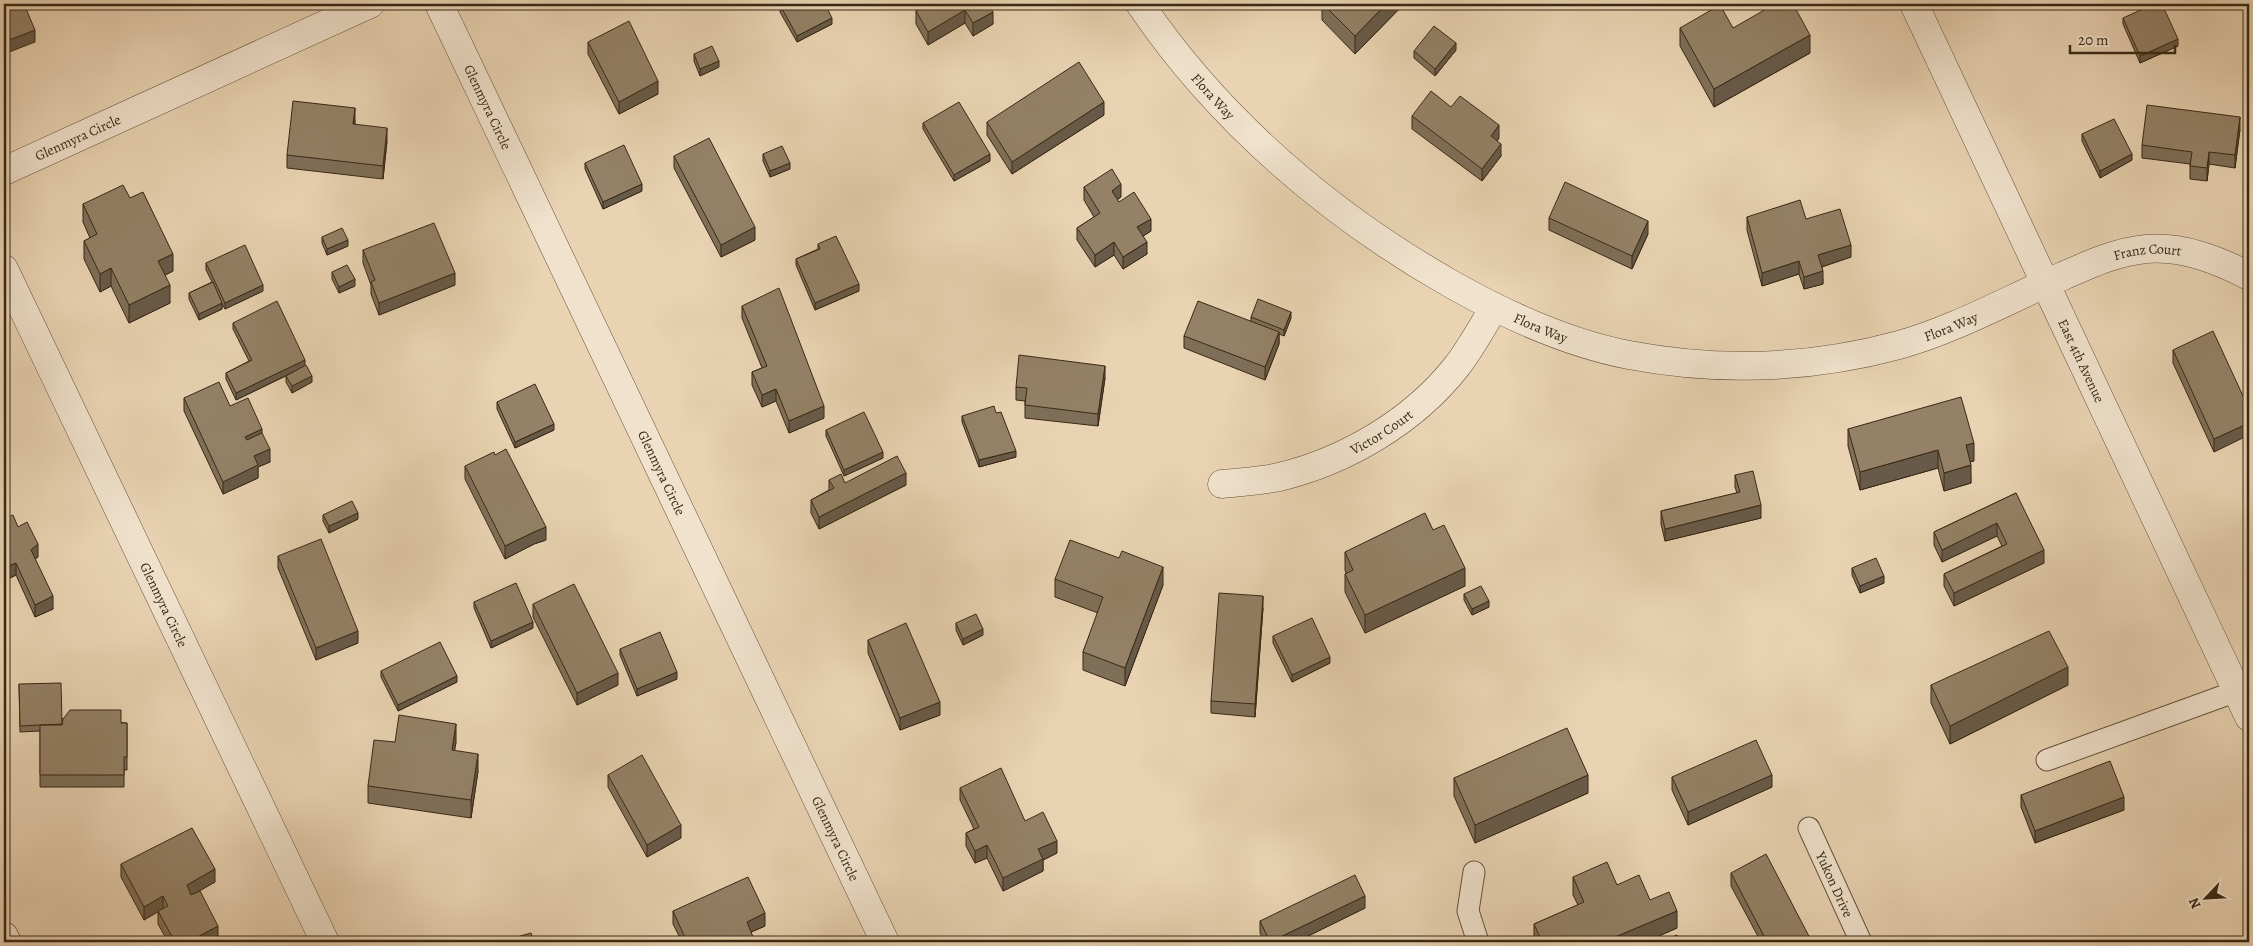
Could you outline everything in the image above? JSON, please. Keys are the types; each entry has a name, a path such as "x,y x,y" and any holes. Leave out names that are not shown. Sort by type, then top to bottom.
{"street":[{"name":"Glenmyra Circle","path":"439,4 885,942"},
{"name":"Flora Way","path":"1140,4 1203,84 1264,147 1329,204 1402,256 1494,308 1561,336 1626,354 1696,365 1764,366 1833,360 1901,344 1965,321 2046,284"},
{"name":"East 4th Avenue","path":"1914,4 2249,717"},
{"name":"Glenmyra Circle","path":"4,171 364,5"},
{"name":"Franz Court","path":"2046,284 2111,255 2149,249 2190,252 2227,265 2249,276"},
{"name":"Glenmyra Circle","path":"4,269 325,942"},
{"name":"Victor Court","path":"1222,484 1278,477 1328,461 1374,438 1419,406 1457,366 1494,308"},
{"path":"4,936 6,942"}],"lane":[{"path":"2047,760 2237,692"},
{"name":"Yukon Drive","path":"1809,828 1861,942"},
{"path":"1474,872 1468,911 1478,942"}],"building":[{"path":"4,4 24,4 35,30 4,42"},
{"path":"825,4 832,18 797,36 780,5"},
{"path":"929,4 988,4 993,12 973,23 965,10 928,32 916,11"},
{"path":"1323,4 1386,4 1355,36"},
{"path":"1775,4 1793,4 1810,35 1714,89 1680,28 1720,5 1733,28"},
{"path":"2154,4 2162,4 2178,39 2140,56 2123,18"},
{"path":"629,21 658,81 619,102 588,42"},
{"path":"1434,26 1456,43 1435,69 1414,51"},
{"path":"712,46 719,61 700,69 694,54"},
{"path":"1079,62 1104,102 1012,162 987,122"},
{"path":"1431,91 1451,107 1460,96 1499,125 1491,136 1501,144 1482,169 1412,116"},
{"path":"293,101 355,108 353,124 387,128 383,166 287,155"},
{"path":"959,102 990,154 954,175 923,123"},
{"path":"2147,105 2240,117 2235,155 2209,152 2207,168 2190,166 2192,152 2142,145"},
{"path":"2114,119 2132,154 2100,171 2082,134"},
{"path":"709,138 755,227 721,245 674,156"},
{"path":"624,145 642,184 603,202 585,163"},
{"path":"782,146 790,163 770,171 763,154"},
{"path":"1112,169 1121,184 1112,191 1119,202 1134,192 1151,219 1137,227 1147,242 1123,257 1114,242 1095,255 1077,228 1100,213 1084,187"},
{"path":"1565,182 1648,221 1632,256 1549,218"},
{"path":"123,185 130,198 143,192 173,254 158,261 170,285 129,305 111,268 100,274 84,241 97,234 83,204"},
{"path":"1800,200 1806,219 1840,209 1851,245 1818,255 1823,271 1804,277 1799,261 1762,273 1747,217"},
{"path":"434,223 455,273 379,303 371,282 375,280 363,250"},
{"path":"342,228 348,240 327,249 322,237"},
{"path":"836,236 859,284 815,303 796,259 820,249 818,244"},
{"path":"245,245 263,285 225,303 206,263"},
{"path":"347,265 355,279 339,287 332,272"},
{"path":"213,282 222,303 199,314 189,293"},
{"path":"779,288 824,406 789,421 776,389 762,395 752,372 767,366 742,306"},
{"path":"1258,299 1291,312 1284,330 1251,317"},
{"path":"277,301 305,360 236,393 226,373 252,360 233,323"},
{"path":"1198,301 1279,332 1265,367 1184,336"},
{"path":"2213,331 2249,409 2249,423 2214,439 2173,350"},
{"path":"1019,355 1105,366 1098,414 1025,405 1027,388 1016,387"},
{"path":"306,365 312,376 292,386 286,376"},
{"path":"219,382 230,406 248,398 262,429 245,437 247,440 262,433 270,449 254,456 258,465 223,482 184,398"},
{"path":"535,384 554,424 515,442 497,402"},
{"path":"1961,397 1974,443 1966,445 1971,465 1944,473 1938,450 1860,472 1848,429"},
{"path":"994,406 996,413 1001,412 1016,451 979,460 962,416"},
{"path":"864,412 883,452 844,470 826,430"},
{"path":"506,449 546,527 505,546 465,466 494,452 495,455"},
{"path":"897,456 906,473 819,517 811,500 834,488 829,480 841,474 845,483"},
{"path":"1753,471 1761,505 1665,529 1661,511 1740,492 1735,475"},
{"path":"2016,493 2044,550 1954,593 1944,574 2007,544 1997,523 1942,550 1934,532"},
{"path":"352,501 358,513 329,526 323,515"},
{"path":"1425,513 1433,530 1444,525 1465,568 1365,615 1345,574 1353,570 1345,552"},
{"path":"13,515 18,527 27,522 38,544 31,550 53,596 35,605 16,563 4,568 4,519"},
{"path":"321,539 358,631 316,648 278,556"},
{"path":"1070,540 1119,558 1122,551 1163,567 1125,668 1083,652 1103,597 1055,579"},
{"path":"1876,558 1884,576 1860,586 1852,568"},
{"path":"516,583 533,622 491,641 474,602"},
{"path":"574,584 618,673 577,693 533,604"},
{"path":"1481,586 1489,601 1472,609 1464,594"},
{"path":"1219,593 1263,596 1255,704 1211,701"},
{"path":"976,614 983,629 963,639 956,623"},
{"path":"1312,618 1330,657 1292,675 1273,636"},
{"path":"906,623 940,702 900,718 868,640"},
{"path":"2049,631 2068,667 1950,726 1931,685"},
{"path":"660,632 677,672 637,689 620,649"},
{"path":"440,642 457,676 398,705 381,671"},
{"path":"61,683 62,724 20,726 19,684"},
{"path":"70,710 121,710 121,723 127,723 127,757 124,757 124,775 40,775 40,725 62,725 63,719"},
{"path":"399,715 456,724 452,750 478,754 471,800 368,786 374,740 395,742"},
{"path":"1567,728 1588,775 1475,825 1454,778"},
{"path":"1756,740 1772,775 1688,812 1672,777"},
{"path":"642,755 681,825 647,845 608,775"},
{"path":"2110,761 2124,797 2035,831 2021,795"},
{"path":"1001,768 1025,821 1043,812 1057,841 1038,849 1043,859 1003,878 987,845 975,851 966,833 979,827 960,788"},
{"path":"192,828 215,869 187,885 191,895 200,891 218,926 188,942 175,942 158,911 168,906 163,896 144,907 121,864"},
{"path":"1766,854 1812,942 1767,942 1731,873"},
{"path":"1607,862 1617,885 1639,875 1650,900 1669,892 1677,911 1603,942 1542,942 1534,924 1584,902 1573,877"},
{"path":"1355,875 1365,896 1270,942 1260,921"},
{"path":"748,877 765,913 747,922 753,937 740,942 710,942 708,938 699,942 687,942 673,911"},
{"path":"531,933 534,942 499,942"},
{"path":"1677,935 1680,942 1660,942"}]}
